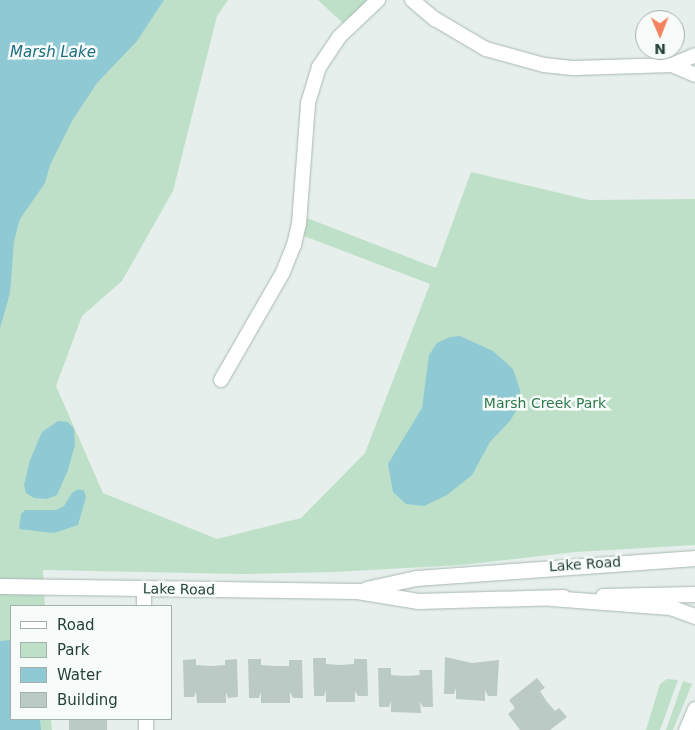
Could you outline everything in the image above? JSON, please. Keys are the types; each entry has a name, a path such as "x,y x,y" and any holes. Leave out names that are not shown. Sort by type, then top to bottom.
{"street":[{"path":"221,380 283,272 294,245 298,224 308,104 319,67 339,37 378,0"},
{"path":"412,0 459,35 516,59 575,68 672,65 695,55"},
{"path":"672,65 695,75"},
{"name":"Lake Road","path":"357,591 416,578 695,558"},
{"name":"Lake Road","path":"0,586 357,591 418,601 695,594"},
{"path":"144,589 144,605"},
{"path":"552,598 670,607 695,616"},
{"path":"686,730 695,708"}],"green space":[{"name":"Marsh Creek Park","path":"0,0 228,0 217,16 173,191 122,281 82,316 56,386 103,493 217,539 301,518 365,453 430,284 304,236 307,218 436,268 471,172 589,200 695,199 695,545 575,552 461,565 333,572 243,574 43,570 45,605 10,605 10,720 51,720 52,730 0,730"},
{"path":"318,0 378,0 348,28"},
{"path":"667,679 678,680 660,730 646,730 660,684"},
{"path":"683,681 692,684 673,730 666,730"}],"water":[{"name":"Marsh Lake","path":"0,0 164,0 137,41 97,83 72,121 50,165 45,183 20,219 14,241 10,293 0,328"},
{"path":"460,336 493,351 513,369 520,390 519,406 510,421 490,442 472,475 447,495 424,506 406,504 393,492 388,464 422,408 429,355 437,343 450,337"},
{"path":"58,421 68,422 74,429 75,445 68,470 57,495 47,499 34,498 26,493 24,485 30,460 42,432"},
{"path":"78,489 84,491 86,497 78,525 54,533 19,529 21,514 25,510 56,510 64,506 72,493"},
{"path":"10,640 10,720 40,720 41,730 0,730 0,641"}],"building":[{"path":"445,657 472,663 499,660 497,696 488,696 485,690 485,701 456,699 456,688 454,694 444,694"},
{"path":"313,658 326,658 326,664 340,665 354,664 354,659 367,659 368,696 358,696 355,691 355,702 326,702 326,690 324,696 314,696"},
{"path":"196,659 196,665 211,666 225,665 225,660 237,659 238,697 228,698 226,692 226,703 197,703 196,691 194,697 184,697 183,660"},
{"path":"248,659 261,659 261,665 275,666 289,666 289,660 302,660 303,698 293,698 290,692 290,703 261,703 261,692 259,698 249,698"},
{"path":"378,668 391,668 391,675 405,676 420,675 419,670 432,670 433,707 423,707 420,702 421,713 391,712 391,701 389,707 379,707"},
{"path":"537,678 545,688 540,691 547,702 555,711 559,708 567,717 550,730 520,730 508,714 515,708 509,700"},
{"path":"69,720 107,720 107,730 69,730"}]}
